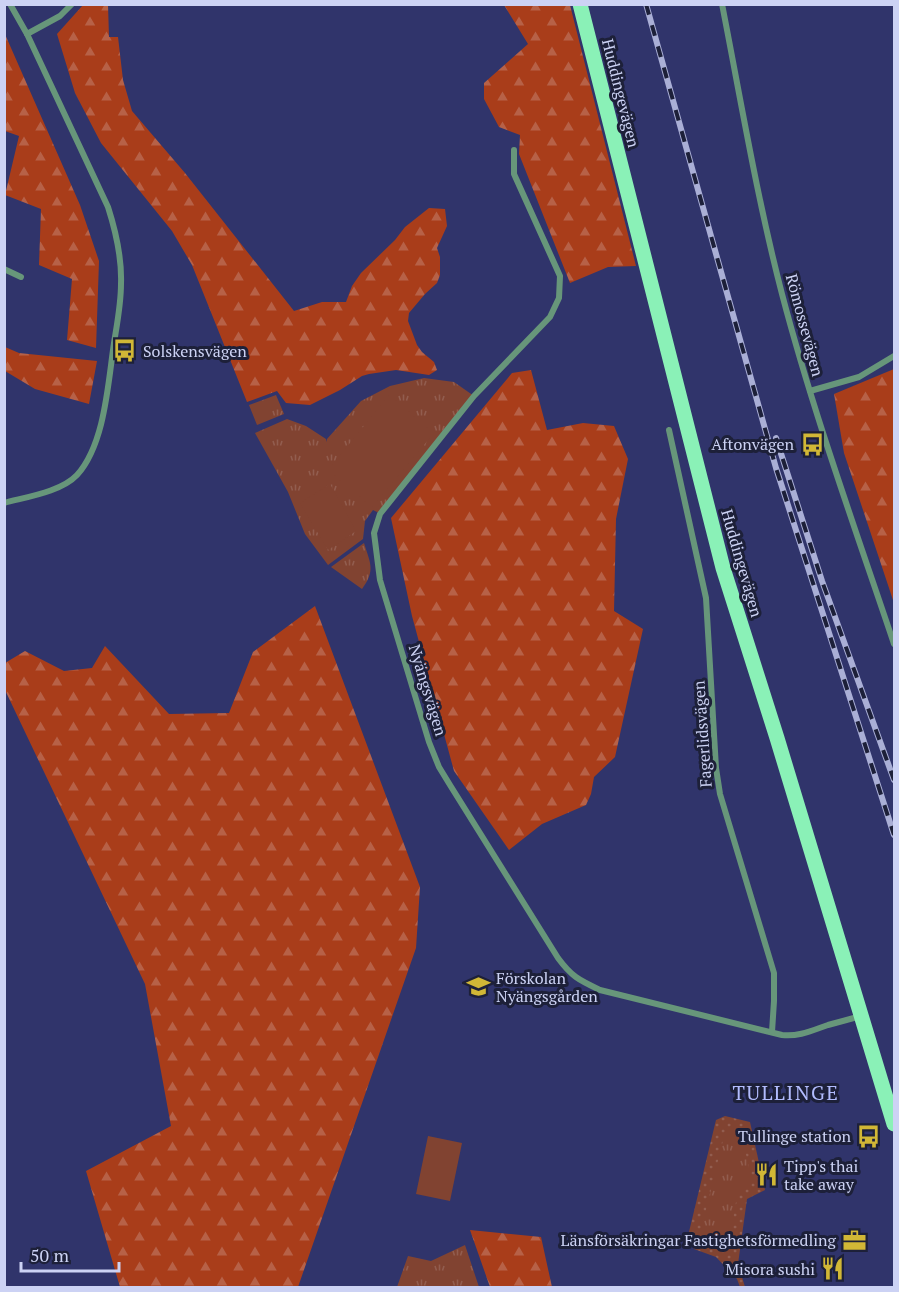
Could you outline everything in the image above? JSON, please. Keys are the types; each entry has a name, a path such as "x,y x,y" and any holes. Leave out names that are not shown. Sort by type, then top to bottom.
{"main road":[{"name":"Huddingevägen","path":"580,4 723,568 894,1124"}],"street":[{"path":"4,503 33,496 65,484 76,476 87,461 103,419 122,285 120,251 108,207 27,34 10,4"},
{"path":"27,34 60,16 72,4"},
{"name":"Römossevägen","path":"722,4 761,207 780,287 810,391 894,644"},
{"name":"Nyängsvägen","path":"514,150 514,174 560,276 559,298 550,317 474,396 380,514 374,533 380,580 429,742 439,767 566,969 579,981 600,990 789,1036 861,1016"},
{"path":"4,269 21,277"},
{"path":"810,391 859,377 894,356"},
{"name":"Fagerlidsvägen","path":"669,430 706,598 716,768 720,794 774,973 772,1032"}],"green space":[{"path":"83,5 108,5 109,37 118,37 123,80 132,111 185,173 294,311 322,302 346,302 352,286 361,273 405,227 429,208 445,209 447,226 437,248 440,257 440,275 437,283 409,313 408,321 417,345 434,362 437,370 429,375 396,370 369,374 310,405 286,403 277,391 247,402 192,265 172,231 101,143 75,93 57,34"},
{"path":"504,5 570,5 636,266 608,267 570,283 519,154 520,135 499,127 484,99 484,83 528,44"},
{"path":"4,32 80,205 99,261 96,348 67,340 72,279 39,265 41,209 5,195 19,136 5,131"},
{"path":"5,347 19,353 97,361 89,404 35,389 5,371"},
{"path":"894,369 894,603 844,453 834,394"},
{"path":"531,370 547,430 583,423 614,426 628,459 616,519 614,611 643,629 615,757 594,777 586,805 542,824 509,850 454,771 412,616 391,518 512,373"},
{"path":"424,378 454,382 474,396 379,513 373,510 365,521 363,539 328,565 305,534 288,492 255,433 287,419 306,426 327,442 327,439 361,401 390,386"},
{"path":"276,395 284,414 257,425 249,405"},
{"path":"389,395 434,433 372,507 328,470"},
{"path":"330,484 356,531 328,550 300,503"},
{"path":"364,543 370,561 370,571 362,589 331,567"},
{"path":"315,606 420,887 416,948 298,1287 120,1287 86,1171 171,1126 145,984 5,690 5,663 25,651 64,671 92,668 105,646 169,714 229,713 253,652"},
{"path":"725,1116 750,1122 765,1190 747,1199 738,1264 745,1287 740,1287 737,1279 716,1257 694,1249 688,1236 716,1120"},
{"path":"726,1128 741,1131 752,1182 738,1191 727,1252 720,1246 703,1241 700,1234"},
{"path":"428,1136 462,1143 450,1201 416,1194"},
{"path":"470,1230 541,1237 552,1287 490,1287"},
{"path":"465,1245 479,1287 397,1287 408,1256 431,1261"}],"railway":[{"path":"646,4 776,468 894,835"},
{"path":"776,438 822,581 894,780"}],"place":[{"name":"Solskensvägen","path":"125,351"},
{"name":"Aftonvägen","path":"812,444"},
{"name":"Förskolan Nyängsgården","path":"478,987"},
{"name":"Tullinge station","path":"869,1136"},
{"name":"Tipp's thai take away","path":"766,1175"},
{"name":"Länsförsäkringar Fastighetsförmedling","path":"854,1240"},
{"name":"Misora sushi","path":"833,1269"}],"district":[{"name":"TULLINGE","path":"786,1093"}]}
